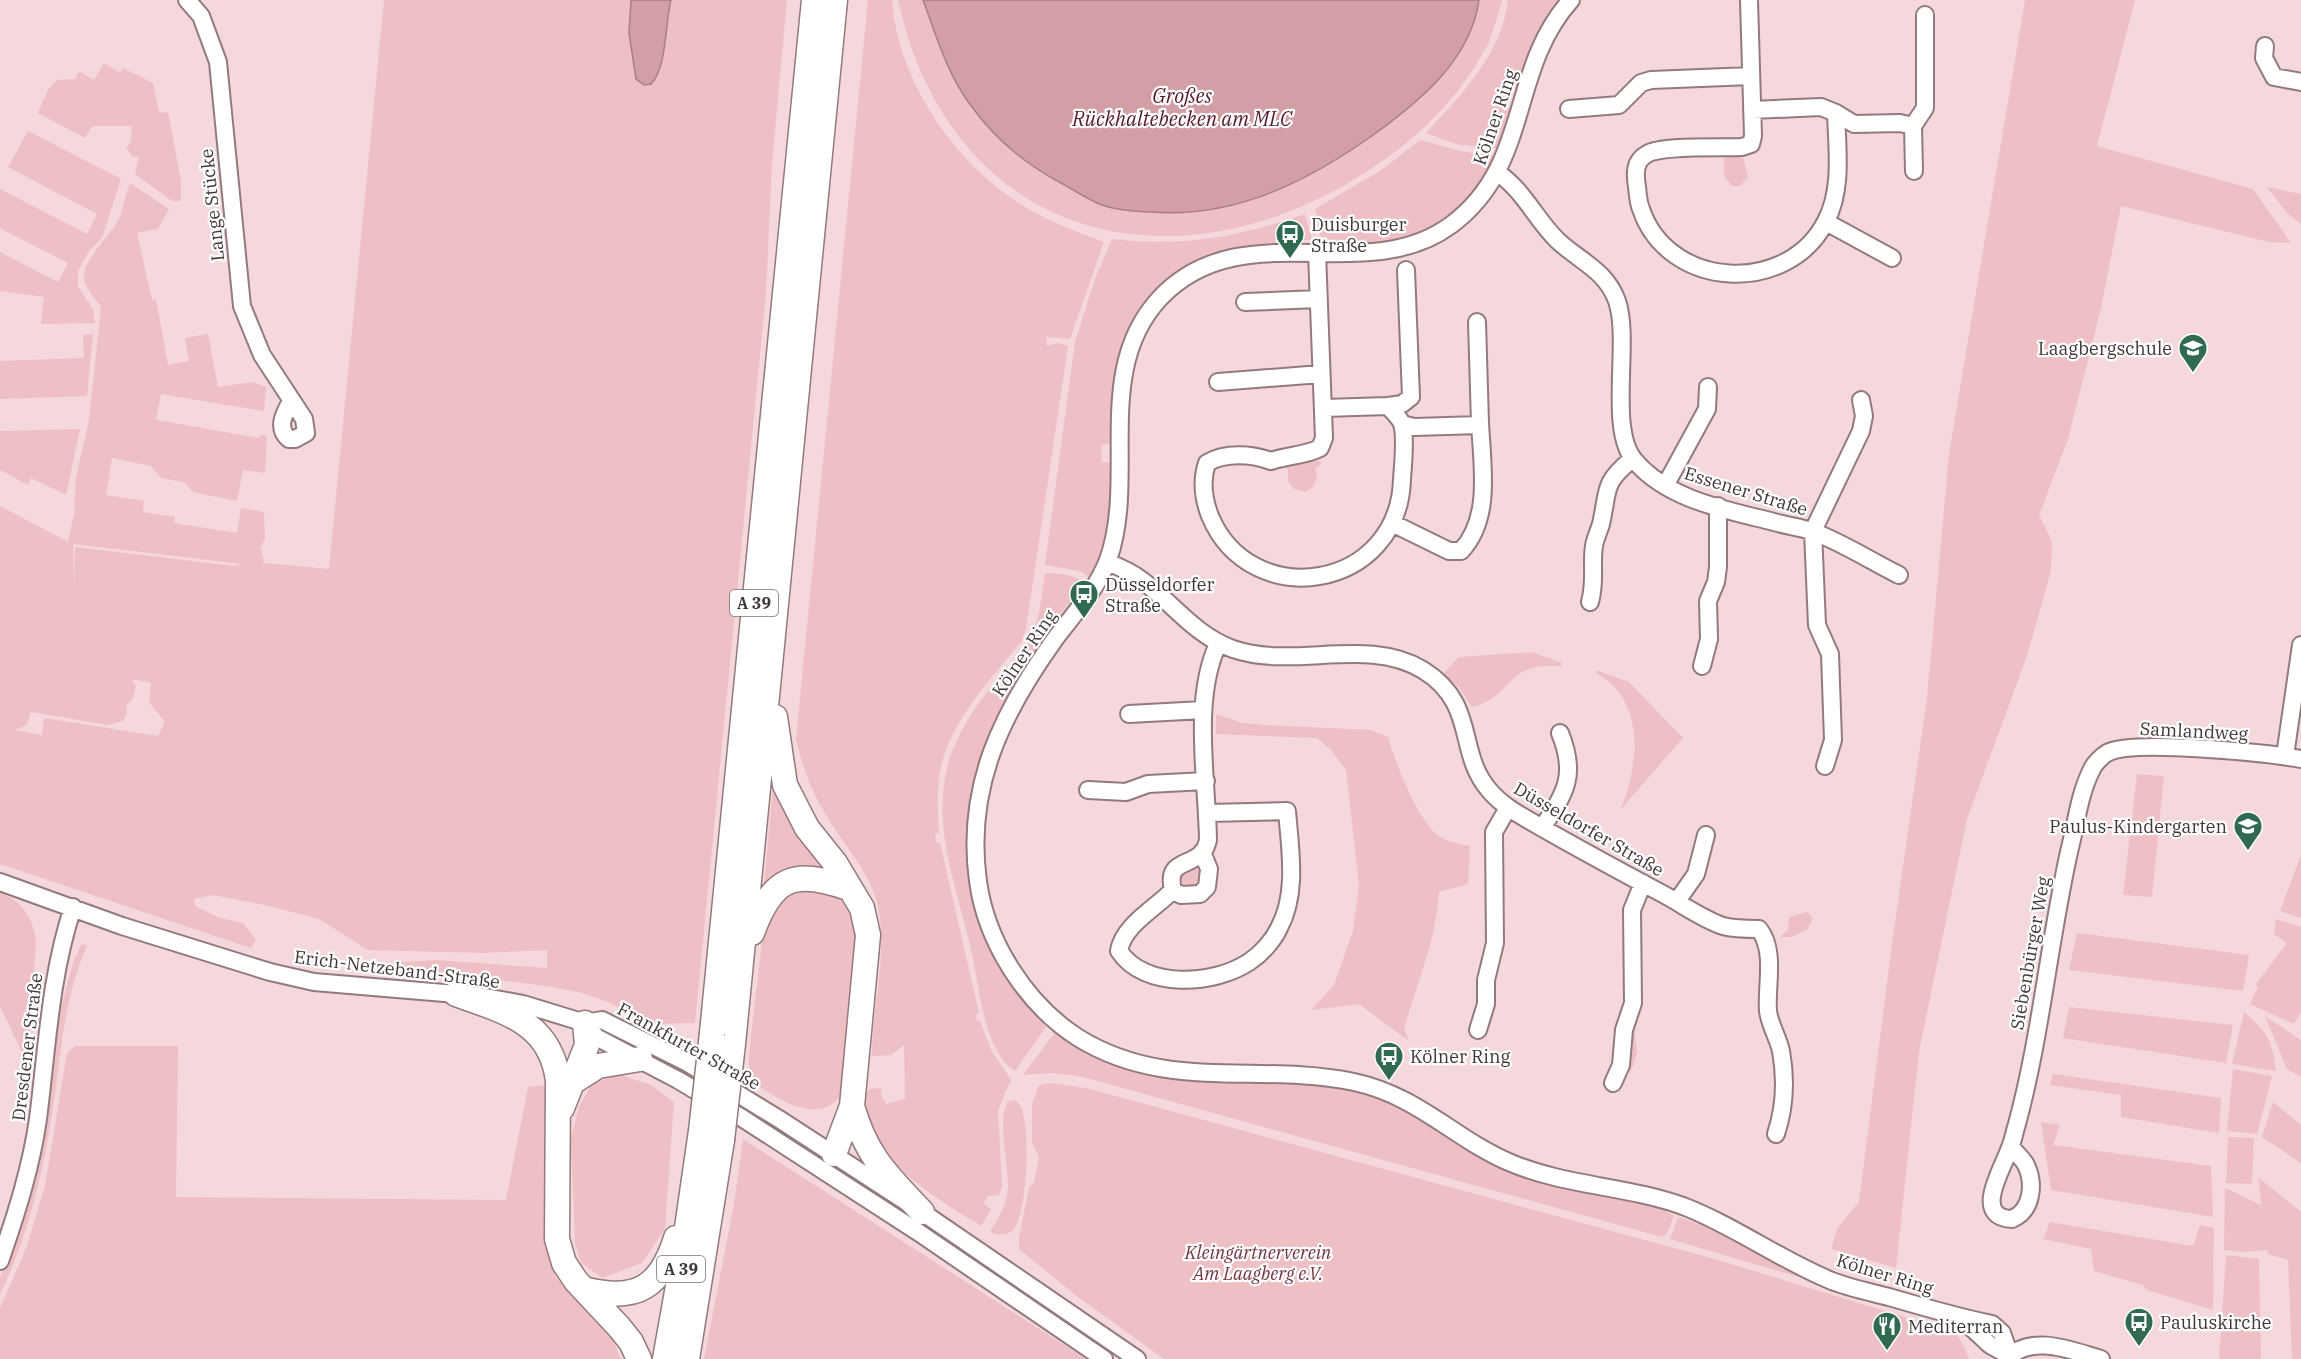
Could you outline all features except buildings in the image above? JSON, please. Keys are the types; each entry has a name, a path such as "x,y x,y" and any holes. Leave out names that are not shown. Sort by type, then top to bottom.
{"highway":[{"name":"A 39","path":"687,1359 722,1038 814,0"},
{"name":"A 39","path":"722,1038 741,966 835,0"},
{"path":"770,670 785,784 807,828 835,863 862,908 868,935 852,1106 829,1162"},
{"path":"741,966 762,906 776,888 796,878 824,880 848,888"},
{"path":"456,994 507,1013 534,1029 547,1043 566,1082"},
{"path":"585,1023 587,1045 566,1082 558,1118 557,1239 564,1263 576,1281 632,1342 639,1359"},
{"path":"566,1082 598,1066 640,1059"},
{"path":"852,1106 866,1147 880,1167 922,1212"},
{"name":"A 39","path":"664,1359 695,1179 711,1135"},
{"path":"586,1290 620,1295 650,1285 669,1260 695,1179"}],"street":[{"name":"Lange Stücke","path":"187,0 201,16 218,62 242,306 262,355 291,401"},
{"name":"Kölner Ring","path":"1571,0 1548,31 1532,69 1498,173 1470,210 1444,230 1421,242 1362,253 1247,254 1213,263 1185,277 1161,297 1143,321 1128,355 1122,387 1118,496 1107,562 1095,584 1027,678 1008,709 992,746 982,787 976,832 978,881 987,920 1004,958 1030,994 1054,1019 1076,1036 1119,1059 1159,1070 1337,1080 1384,1090 1415,1104 1501,1159 1535,1173 1649,1196 1686,1207 1724,1223 1831,1280 1959,1317 1990,1345 2008,1357"},
{"path":"1749,0 1753,136 1751,144 1654,151 1643,157 1636,167 1640,209 1659,240 1673,254 1713,273 1740,275 1762,272 1784,263 1801,252 1826,222 1837,180 1836,113"},
{"path":"1914,171 1913,126 1925,108 1925,15"},
{"path":"2265,46 2264,58 2274,77 2301,82"},
{"path":"1569,109 1618,105 1641,83 1651,80 1751,76"},
{"path":"1752,110 1821,107 1854,124 1900,123 1913,126"},
{"path":"1498,173 1514,184 1540,221 1559,242 1598,270 1617,301 1621,327 1621,416 1632,459 1616,472 1607,487 1594,547 1595,583 1590,602"},
{"path":"1826,222 1892,258"},
{"path":"1317,252 1324,438 1320,448 1308,454 1286,455 1271,461 1257,456 1217,457 1207,463 1202,477 1205,500 1214,525 1233,551 1256,566 1275,573 1305,578 1340,572 1368,555 1394,524 1402,498 1402,424 1388,406"},
{"path":"1324,408 1388,406 1402,404 1411,397 1407,270"},
{"path":"1245,302 1318,299"},
{"path":"1394,524 1449,551 1461,551 1471,541 1482,500 1477,322"},
{"path":"1218,382 1320,374"},
{"path":"1665,486 1707,409 1708,387"},
{"path":"1825,766 1833,740 1830,654 1817,625 1813,531 1861,431 1864,416 1861,400"},
{"path":"1402,424 1414,427 1480,425"},
{"name":"Essener Straße","path":"1632,459 1647,474 1665,486 1718,507 1813,531 1899,575"},
{"path":"1702,666 1709,639 1708,601 1716,582 1718,567 1718,507"},
{"name":"Düsseldorfer Straße","path":"1107,562 1143,581 1218,644 1235,650 1275,658 1377,656 1404,661 1424,670 1439,682 1454,700 1465,724 1477,774 1488,790 1508,808 1722,926 1759,929 1768,946 1768,1011 1781,1051 1783,1070 1784,1111 1776,1134"},
{"path":"1208,813 1287,811 1291,890 1280,927 1263,951 1250,962 1215,977 1192,980 1166,978 1147,972 1126,960 1119,951 1126,932 1173,890 1173,873 1179,864 1202,852 1209,840 1203,710 1208,667 1218,644"},
{"path":"2293,757 2301,645"},
{"path":"1129,714 1203,710"},
{"path":"1542,828 1564,793 1570,774 1569,755 1560,733"},
{"name":"Samlandweg","path":"2092,767 2107,753 2128,746 2293,757"},
{"name":"Siebenbürger Weg","path":"2011,1147 2025,1091 2061,887 2080,804 2092,767"},
{"path":"1088,790 1126,792 1148,784 1206,781"},
{"path":"1478,1030 1486,1004 1486,980 1495,943 1494,832 1508,808"},
{"path":"1677,902 1696,874 1706,836"},
{"path":"1173,890 1181,895 1191,896 1200,894 1207,887 1209,869 1202,852"},
{"name":"Erich-Netzeband-Straße","path":"0,882 122,926 270,972 314,982 456,994 523,1004 585,1023"},
{"path":"1613,1083 1621,1065 1624,1030 1633,1003 1632,910 1642,883"},
{"name":"Dresdener Straße","path":"0,1261 15,1219 28,1169 37,1122 57,964 73,908"},
{"name":"Frankfurter Straße","path":"1104,1359 829,1162 646,1040 602,1020 585,1023 596,1037 640,1059 829,1162 922,1212 1137,1359"},
{"path":"2008,1357 2029,1347 2051,1346 2101,1359"}],"green space":[{"path":"384,0 631,0 629,33 636,79 645,85 651,84 660,67 671,0 787,0 772,163 766,293 695,1023 655,1024 608,1002 582,993 553,987 472,976 374,969 376,964 435,960 547,968 547,950 484,953 368,950 319,919 213,895 194,899 195,906 220,918 243,923 256,940 251,948 0,864 0,506 68,542 74,514 76,478 89,420 101,307 85,283 84,276 90,259 119,219 130,183 169,209 158,229 137,233 152,300 156,299 168,365 189,361 185,338 208,334 218,387 252,382 266,387 264,411 161,394 156,420 259,438 260,435 267,436 265,473 243,470 237,501 193,492 184,482 161,478 151,466 112,458 106,495 144,501 143,512 175,517 174,523 237,533 241,508 264,512 265,539 260,548 264,560 262,565 264,563 329,569","holes":["73,544 242,564 234,566 75,547 74,588","132,679 151,683 149,702 165,722 158,736 44,718 42,735 15,730 27,725 31,712 108,725 123,721 127,714 126,706 132,700 136,687"]},
{"path":"868,0 892,0 897,32 906,63 920,93 937,122 980,173 1005,194 1032,211 1104,242 1070,339 1046,337 1047,346 1058,343 1068,346 1026,629 1022,641 971,704 960,722 943,758 939,778 939,833 935,834 936,842 940,843 979,1013 976,1014 977,1021 980,1021 991,1050 1011,1080 998,1110 1002,1186 999,1195 988,1196 983,1203 991,1209 981,1226 943,1202 906,1174 877,1140 868,1120 863,1097 870,1089 881,1088 886,1104 905,1099 904,1045 891,1055 872,1056 881,944 878,906 863,870 833,826 811,787 796,739"},
{"name":"Großes Rückhaltebecken am MLC","path":"898,0 1502,0 1487,45 1458,91 1407,142 1368,171 1348,183 1275,217 1203,234 1134,234 1069,219 1011,188 962,141 924,78"},
{"path":"1508,0 1561,0 1540,31 1519,86 1509,84 1502,106 1512,109 1499,149 1456,144 1426,133 1453,104 1489,56 1498,38"},
{"path":"2025,0 2135,0 2097,146 2253,189 2291,243 2269,242 2121,206 2101,308 2068,439 2039,515 2052,541 2051,571 2027,656 1967,819 1919,1051 1896,1268 1831,1249 1838,1227 1859,1202 1927,698 1949,454"},
{"path":"104,63 120,73 123,68 153,83 159,113 168,112 181,181 181,201 172,201 135,174 139,156 133,157 126,147 131,142 132,126 92,126 85,138 38,113 48,90 57,80 75,79 79,71 94,80"},
{"path":"28,131 121,179 102,238 89,251 78,271 78,287 93,309 95,323 41,324 44,297 0,291 0,252 58,282 68,263 0,228 0,189 87,234 97,214 8,167"},
{"path":"1420,140 1460,151 1495,156 1481,183 1464,203 1446,219 1425,231 1377,243 1322,246 1315,209 1380,171"},
{"path":"1742,153 1748,177 1740,186 1732,186 1724,176 1724,154"},
{"path":"2267,187 2301,194 2301,224 2287,213"},
{"path":"1305,214 1312,240 1275,240 1274,244 1231,251 1196,263 1167,281 1146,304 1130,332 1119,365 1113,402 1111,444 1101,445 1102,462 1112,463 1112,478 1105,536 1096,564 1090,578 1080,571 1045,565 1075,342 1095,279 1112,239 1164,242 1210,239 1256,229"},
{"path":"93,334 87,396 0,399 0,361 84,358 83,335"},
{"path":"80,429 66,495 31,478 28,485 0,470 0,431"},
{"path":"1316,459 1322,463 1315,469 1317,476 1313,487 1305,492 1294,489 1288,481 1288,469 1280,466 1289,460"},
{"path":"1045,574 1063,574 1085,581 1057,619 1060,623 1025,669 1001,709 984,750 974,786 968,832 1006,975 1046,1027 1015,1071 1005,1063 997,1051 982,1007 969,940 945,842 943,793 947,768 955,744 968,720 982,698 1018,657 1032,636 1040,610"},
{"path":"1532,652 1562,663 1561,666 1529,669 1519,674 1486,702 1472,707 1459,687 1443,674 1459,657"},
{"path":"1596,670 1629,682 1683,738 1621,809 1632,773 1634,734 1631,716 1624,699 1612,685 1596,673"},
{"path":"1216,714 1242,723 1370,730 1388,737 1408,791 1431,829 1446,840 1470,846 1468,884 1439,892 1430,945 1404,1029 1409,1041 1359,1004 1311,1010 1334,985 1353,931 1359,885 1346,770 1331,750 1317,738 1216,734"},
{"path":"2137,774 2164,776 2152,897 2123,895"},
{"path":"773,787 823,864 821,870 787,869 764,883"},
{"path":"2301,855 2301,918 2280,911"},
{"path":"1191,867 1198,870 1201,877 1198,884 1191,887 1184,884 1181,877 1184,870"},
{"path":"804,885 840,898 851,909 859,930 844,1092 834,1103 822,1108 810,1109 798,1107 772,1095 749,1080 749,1053 764,924 784,893"},
{"path":"0,893 15,901 26,912 36,942 28,1065 0,1006"},
{"path":"1807,912 1813,918 1807,930 1791,937 1780,937 1788,929 1789,917"},
{"path":"2276,919 2301,927 2301,1012 2294,1024 2250,1004 2258,987 2256,984 2287,943 2274,934"},
{"path":"2077,933 2249,955 2243,991 2069,970"},
{"path":"82,944 87,946 69,1003 40,1175 28,1224 0,1294 0,1278 15,1243 62,1003 74,960"},
{"path":"2069,1007 2233,1025 2226,1063 2063,1038"},
{"path":"2244,1012 2268,1037 2276,1071 2232,1064"},
{"path":"2265,1016 2301,1040 2301,1077 2287,1069"},
{"path":"1633,1018 1637,1052 1630,1075"},
{"path":"603,1029 686,1071 817,1153 814,1155 805,1151 601,1031"},
{"path":"1056,1031 1107,1059 1154,1075 1204,1082 1327,1086 1366,1092 1405,1108 1476,1153 1513,1172 1550,1185 1667,1208 1666,1212 1674,1216 1667,1233 1662,1237 1083,1077 1053,1073 1023,1075"},
{"path":"75,1046 178,1046 176,1197 506,1200 528,1087 547,1085 544,1209 555,1276 613,1341 621,1359 0,1359 0,1308 27,1246 45,1186 67,1053"},
{"path":"2233,1069 2272,1076 2257,1134 2227,1131"},
{"path":"618,1074 651,1085 674,1102 665,1229 642,1263 603,1278 581,1263 575,1243 571,1139 579,1106 592,1084"},
{"path":"2053,1074 2221,1098 2219,1133 2121,1117 2121,1095 2050,1085"},
{"name":"Kleingärtnerverein Am Laagberg e.V.","path":"1051,1083 1086,1088 1711,1258 1954,1332 1962,1342 1969,1359 1164,1359 1074,1294 1019,1249 1029,1187 1034,1183 1039,1157 1032,1143 1032,1104 1039,1085"},
{"path":"1015,1100 1021,1108 1027,1140 1023,1201 1013,1230 1007,1234 997,1234 990,1232 1004,1206 1008,1189 1003,1130 1005,1108 1009,1101"},
{"path":"2273,1102 2301,1125 2301,1163 2262,1137"},
{"path":"2041,1122 2060,1125 2053,1145 2211,1166 2213,1217 2051,1190"},
{"path":"2228,1137 2254,1138 2252,1184 2226,1183"},
{"path":"743,1139 1086,1359 704,1359 734,1204"},
{"path":"2259,1178 2301,1212 2301,1359 2292,1359 2288,1260 2268,1254 2267,1250 2241,1252 2224,1250 2225,1188 2261,1205"},
{"path":"1678,1217 1698,1224 1700,1220 1822,1284 1670,1239"},
{"path":"2050,1222 2193,1246 2200,1225 2214,1228 2213,1310 2147,1290 2143,1285 2094,1271 2091,1249 2043,1239"},
{"path":"2226,1255 2259,1259 2261,1359 2219,1359"}],"water":[{"path":"631,0 671,0 663,56 656,77 651,84 644,85 636,79 629,33"},
{"name":"Großes Rückhaltebecken am MLC","path":"923,0 1479,0 1466,41 1455,59 1410,107 1376,133 1324,167 1270,193 1241,203 1181,213 1130,211 1103,205 1048,176 1011,149 988,127 961,91 943,53"}],"place":[{"name":"Duisburger Straße","path":"1290,260"},
{"name":"Laagbergschule","path":"2193,374"},
{"name":"Düsseldorfer Straße","path":"1084,620"},
{"name":"Paulus-Kindergarten","path":"2248,852"},
{"name":"Kölner Ring","path":"1389,1082"},
{"name":"Pauluskirche","path":"2139,1348"},
{"name":"Mediterran","path":"1887,1352"}]}
